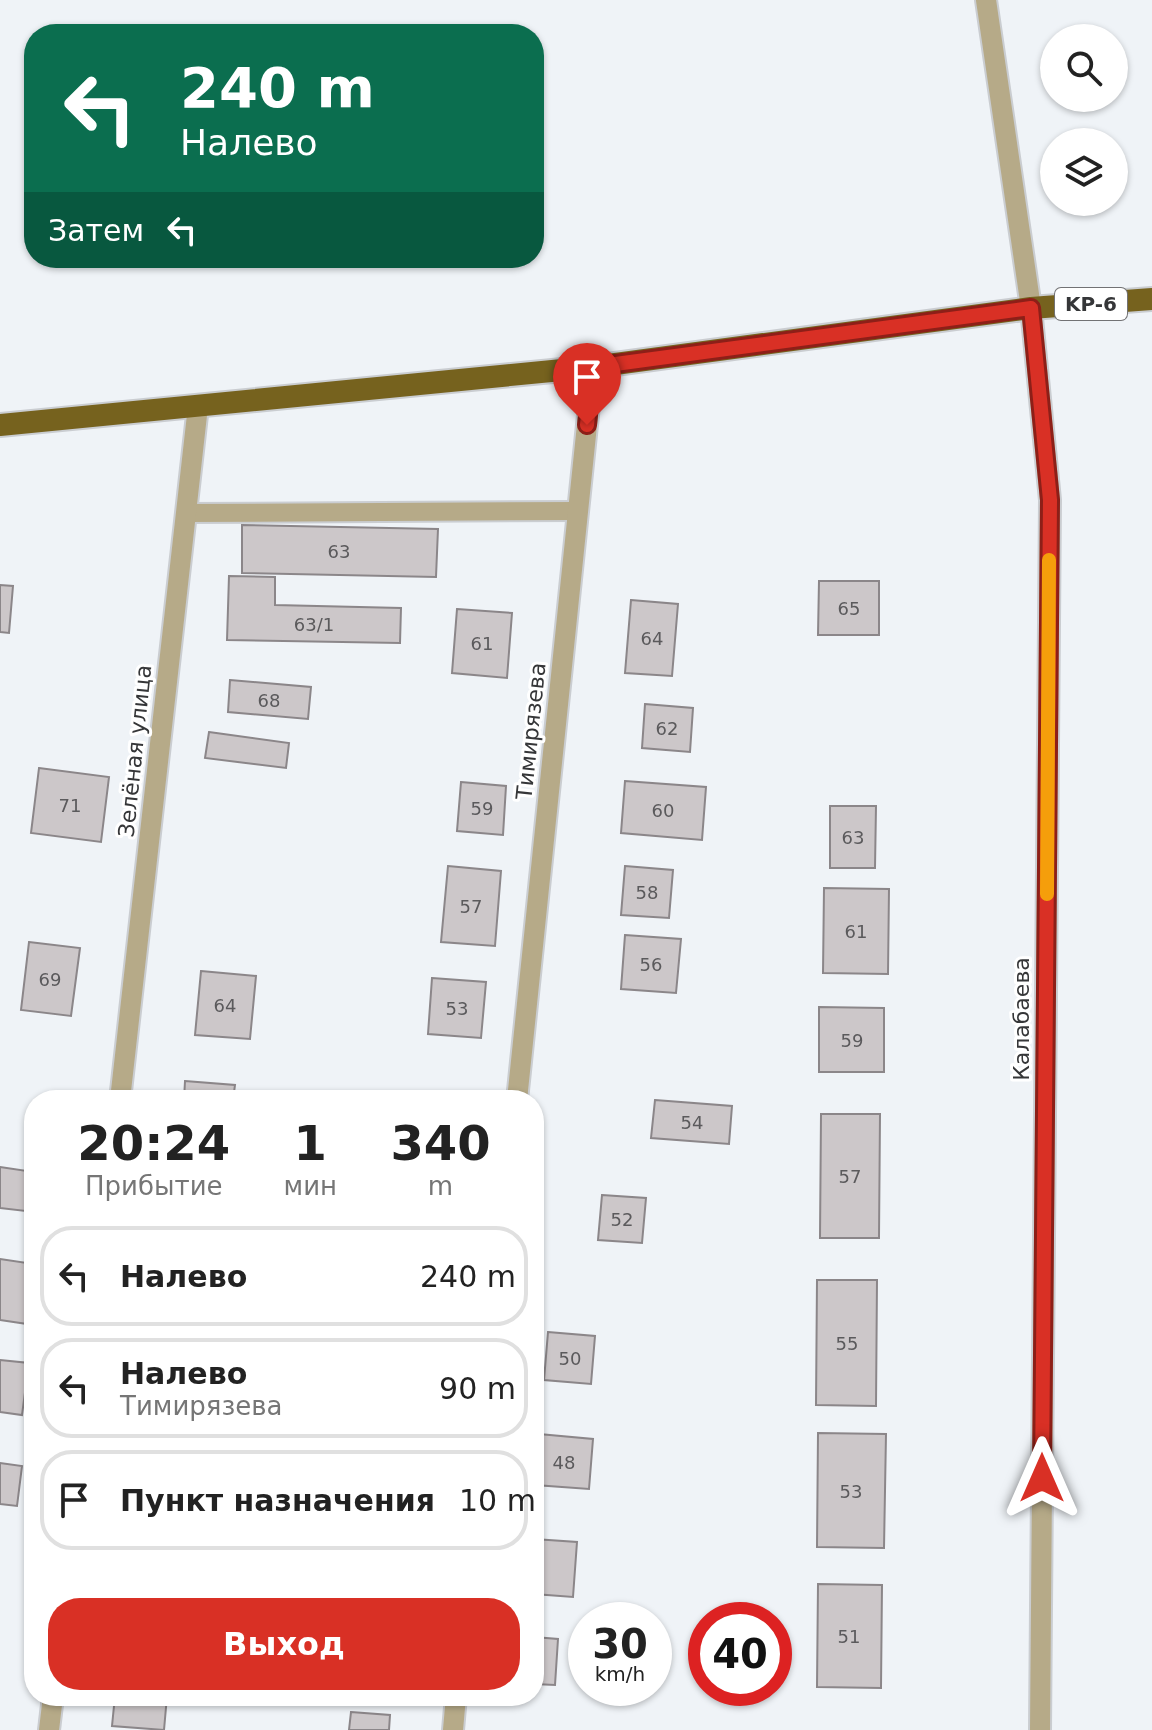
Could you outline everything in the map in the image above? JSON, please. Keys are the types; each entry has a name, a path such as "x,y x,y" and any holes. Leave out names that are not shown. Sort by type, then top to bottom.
{"highway":[{"name":"KP-6","path":"0,425 593,367 1031,308 1152,299"}],"street":[{"name":"Калабаева","path":"986,0 1031,308 1050,500 1040,1730"},
{"name":"Тимирязева","path":"518,1090 593,367"},
{"name":"Зелёная улица","path":"121,1090 198,406"},
{"path":"49,1730 52,1706"},
{"path":"453,1730 455,1706"}],"lane":[{"path":"186,513 578,511"}],"building":[{"path":"242,525 438,529 436,577 242,573"},
{"path":"229,576 275,577 275,605 401,608 400,643 227,640"},
{"path":"819,581 879,581 879,635 818,635"},
{"path":"0,585 13,586 9,633 0,632"},
{"path":"631,600 678,604 672,676 625,673"},
{"path":"457,609 512,613 507,678 452,673"},
{"path":"230,680 311,687 308,719 228,712"},
{"path":"645,704 693,708 690,752 642,748"},
{"path":"209,732 289,743 286,768 205,758"},
{"path":"39,768 109,777 101,842 31,833"},
{"path":"625,781 706,787 702,840 621,833"},
{"path":"461,782 506,786 503,835 457,831"},
{"path":"830,806 876,806 875,868 830,868"},
{"path":"448,866 501,871 495,946 441,942"},
{"path":"625,866 673,870 669,918 621,915"},
{"path":"824,888 889,889 888,974 823,973"},
{"path":"625,935 681,939 676,993 621,989"},
{"path":"29,942 80,948 71,1016 21,1010"},
{"path":"201,971 256,976 250,1039 195,1035"},
{"path":"432,978 486,982 481,1038 428,1034"},
{"path":"819,1007 884,1008 884,1072 819,1072"},
{"path":"185,1081 235,1085 234,1090 185,1090"},
{"path":"655,1100 732,1106 729,1144 651,1138"},
{"path":"821,1114 880,1114 879,1238 820,1238"},
{"path":"0,1167 24,1171 24,1211 0,1208"},
{"path":"602,1195 646,1198 642,1243 598,1240"},
{"path":"0,1259 24,1263 24,1324 0,1320"},
{"path":"817,1280 877,1280 876,1406 816,1405"},
{"path":"548,1332 595,1336 591,1384 544,1380"},
{"path":"0,1360 24,1362 22,1415 0,1412"},
{"path":"818,1433 886,1434 884,1548 817,1547"},
{"path":"544,1434 593,1439 589,1489 544,1486"},
{"path":"0,1463 22,1466 17,1506 0,1504"},
{"path":"544,1540 577,1542 573,1597 544,1595"},
{"path":"818,1584 882,1585 881,1688 817,1687"},
{"path":"544,1638 558,1639 555,1685 544,1684"},
{"path":"114,1706 166,1706 164,1730 112,1726"},
{"path":"351,1712 390,1715 389,1730 349,1730"}],"slow traffic":[{"path":"1047,894 1049,560"}],"route":[{"path":"587,425 593,367 1031,308 1050,500 1042,1478"}]}
